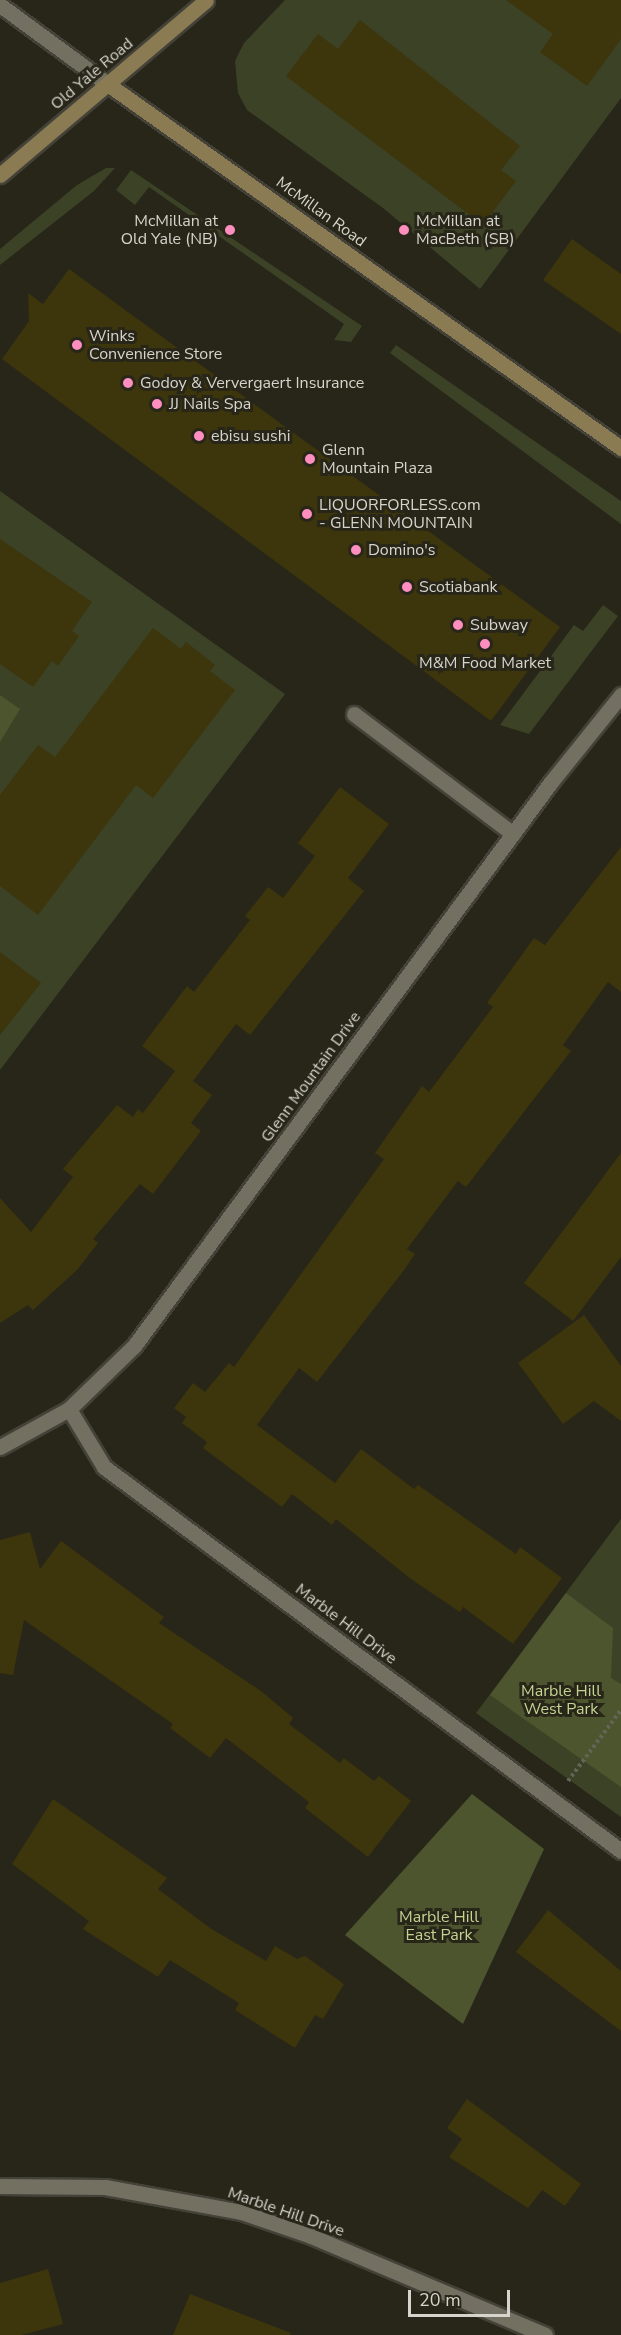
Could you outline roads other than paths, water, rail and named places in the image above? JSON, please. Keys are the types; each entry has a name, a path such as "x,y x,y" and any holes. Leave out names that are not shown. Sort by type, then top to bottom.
{"main road":[{"name":"Old Yale Road","path":"0,175 109,85 206,0"},
{"name":"McMillan Road","path":"109,85 621,448"}],"street":[{"name":"McMillan Road","path":"0,5 109,85"},
{"name":"Glenn Mountain Drive","path":"0,1447 69,1409 134,1346 513,834 621,695"},
{"path":"354,714 513,834"},
{"name":"Marble Hill Drive","path":"69,1409 104,1467 621,1851"},
{"name":"Marble Hill Drive","path":"0,2186 105,2187 241,2212 311,2236 545,2335"}],"place":[{"name":"McMillan at Old Yale (NB)","path":"230,230"},
{"name":"McMillan at MacBeth (SB)","path":"404,230"},
{"name":"Winks Convenience Store","path":"77,345"},
{"name":"Godoy & Ververgaert Insurance","path":"128,383"},
{"name":"JJ Nails Spa","path":"157,404"},
{"name":"ebisu sushi","path":"199,436"},
{"name":"Glenn Mountain Plaza","path":"310,459"},
{"name":"LIQUORFORLESS.com - GLENN MOUNTAIN","path":"307,514"},
{"name":"Domino's","path":"356,550"},
{"name":"Scotiabank","path":"407,587"},
{"name":"Subway","path":"458,625"},
{"name":"M&M Food Market","path":"485,644"}],"park label":[{"name":"Marble Hill West Park","path":"561,1700"},
{"name":"Marble Hill East Park","path":"439,1926"}]}
